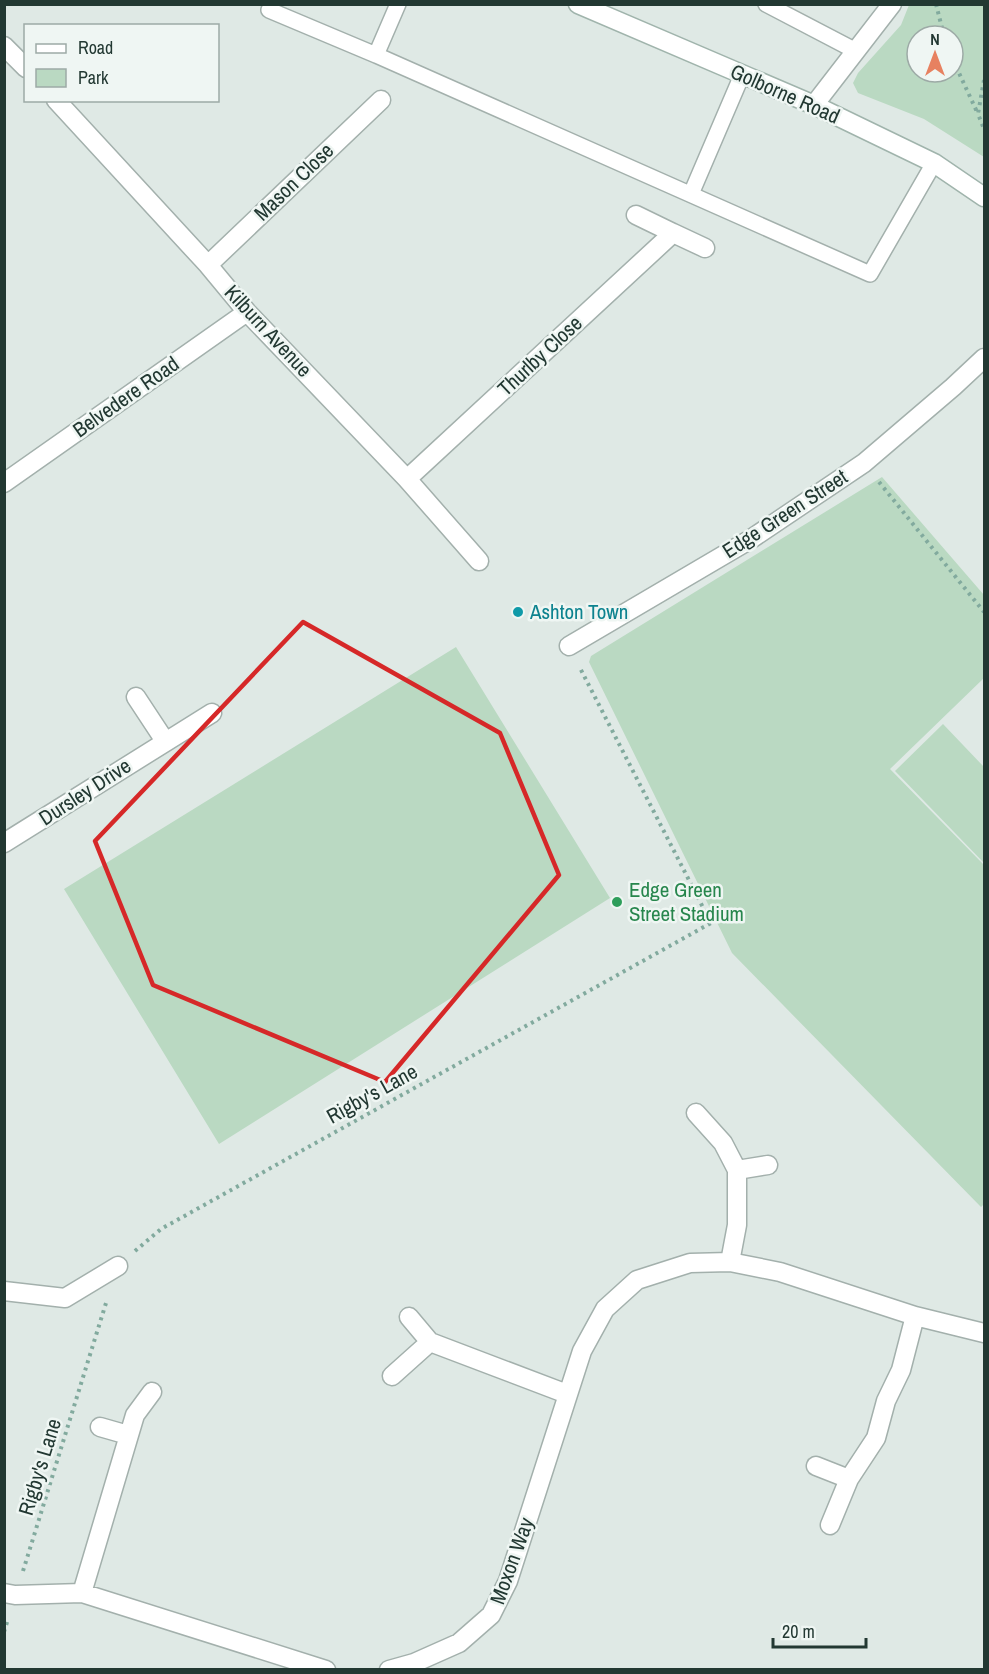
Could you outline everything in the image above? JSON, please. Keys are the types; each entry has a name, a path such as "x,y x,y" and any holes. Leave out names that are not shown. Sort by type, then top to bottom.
{"street":[{"name":"Golborne Road","path":"578,4 813,105 934,163 984,197"},
{"path":"813,105 892,4"},
{"path":"4,45 24,66"},
{"name":"Mason Close","path":"208,265 381,100"},
{"name":"Kilburn Avenue","path":"58,102 208,265 247,312 407,479 479,561"},
{"path":"636,215 705,249"},
{"name":"Thurlby Close","path":"407,479 673,233"},
{"name":"Belvedere Road","path":"4,483 247,312"},
{"name":"Edge Green Street","path":"569,646 751,539 864,463 984,358"},
{"path":"136,697 165,741"},
{"name":"Dursley Drive","path":"4,843 212,713"},
{"path":"696,1113 723,1143 737,1170 737,1224 730,1262"},
{"path":"737,1170 768,1164"},
{"name":"Moxon Way","path":"389,1670 415,1666 459,1643 491,1615 508,1581 582,1351 605,1309 637,1280 690,1263 730,1262 780,1272 915,1316 984,1333"},
{"path":"4,1291 65,1298 118,1266"},
{"path":"830,1525 849,1479 876,1438 886,1401 901,1370 915,1316"},
{"path":"408,1317 430,1342 567,1394"},
{"path":"392,1376 430,1342"},
{"path":"82,1593 128,1435 135,1415 152,1392"},
{"path":"100,1427 128,1435"},
{"path":"816,1466 849,1479"},
{"path":"10,1594 82,1593 326,1670"}],"lane":[{"path":"376,55 398,4"},
{"path":"766,4 856,51"},
{"path":"269,10 376,55 870,274 934,163"},
{"path":"691,194 742,75"}],"path":[{"path":"936,4 941,24"},
{"path":"978,114 984,80"},
{"path":"964,84 984,129"},
{"path":"864,463 984,612"},
{"name":"Rigby's Lane","path":"4,1632 10,1594 118,1266 161,1229 711,923 569,646"}],"highlighted area":[{"path":"303,622 500,733 559,875 385,1082 153,985 95,841"}],"green space":[{"path":"909,5 984,5 984,157 924,119 858,93 853,83 858,73 901,25"},
{"path":"882,477 984,595 984,678 890,769 984,865 984,1204 981,1207 732,953 589,662 591,656"},
{"path":"456,647 610,898 219,1144 64,889"},
{"path":"943,724 984,767 984,863 895,771"}],"place":[{"name":"Ashton Town","path":"518,612"},
{"name":"Edge Green Street Stadium","path":"617,902"}]}
